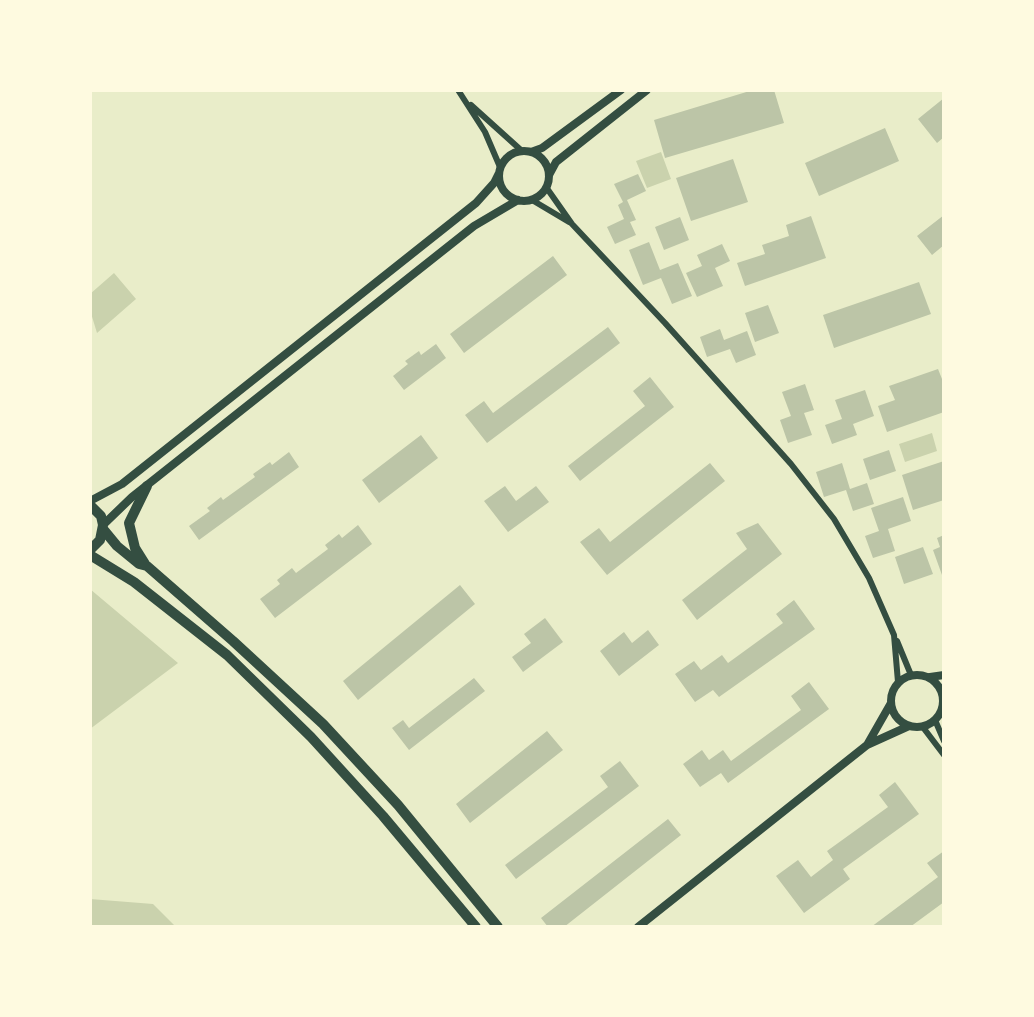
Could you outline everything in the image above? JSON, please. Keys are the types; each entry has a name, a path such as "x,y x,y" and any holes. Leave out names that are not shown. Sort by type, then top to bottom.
{"main road":[{"path":"147,486 129,523 135,548 147,566 323,724 398,806 498,927"},
{"path":"90,503 101,516 103,527 100,540 90,550"},
{"path":"103,527 117,546 140,564 147,566"},
{"path":"90,555 134,582 227,655 323,749 383,816 476,927"}],"street":[{"path":"458,90 486,132 500,170 499,180 505,193 518,200 532,200 572,224"},
{"path":"90,503 122,484 466,210 494,183 509,156 542,148 621,90"},
{"path":"532,200 543,192 556,162 647,90"},
{"path":"464,99 526,152 545,163 549,175"},
{"path":"546,187 572,224 665,322 791,464 840,529 869,578 911,675"},
{"path":"103,527 117,511 147,486 474,226 518,200"},
{"path":"894,635 898,682"},
{"path":"638,927 867,745 909,726 922,726 935,720 943,708 944,701 940,687 930,677 924,675 911,675 898,682 894,688 891,703 867,745"},
{"path":"930,677 944,675"},
{"path":"891,703 896,717 909,726"},
{"path":"935,720 944,741"},
{"path":"922,726 944,755"}],"green space":[{"path":"661,152 671,179 647,188 636,161"},
{"path":"114,273 136,299 97,333 90,310 90,294"},
{"path":"932,433 937,451 905,462 899,444"},
{"path":"90,589 178,663 90,729"},
{"path":"90,899 153,904 176,927 90,927"}],"building":[{"path":"753,90 774,90 784,123 665,158 654,120"},
{"path":"944,98 944,137 937,143 918,119"},
{"path":"885,128 899,161 819,196 805,163"},
{"path":"733,159 748,202 691,221 676,178"},
{"path":"638,174 646,191 627,200 636,220 630,222 636,235 615,244 607,227 624,219 618,205 623,202 614,184"},
{"path":"944,215 944,245 932,255 917,236"},
{"path":"811,216 826,258 745,286 737,263 765,254 762,245 789,236 786,225"},
{"path":"680,217 689,240 664,250 655,227"},
{"path":"649,242 660,270 678,263 692,296 672,304 661,278 643,285 629,250"},
{"path":"722,244 730,261 715,268 723,286 697,297 686,273 702,266 697,255"},
{"path":"553,256 567,275 464,353 450,334"},
{"path":"919,282 931,314 834,348 823,315"},
{"path":"768,305 779,333 755,342 745,313"},
{"path":"608,327 620,343 487,443 465,415 484,401 493,413"},
{"path":"720,329 724,340 747,331 756,355 736,363 730,349 707,357 700,337"},
{"path":"436,344 446,358 404,390 393,376 408,364 405,361 419,351 421,355"},
{"path":"938,369 944,384 944,412 887,432 878,406 895,400 889,386"},
{"path":"650,377 674,407 580,481 568,466 645,406 633,391"},
{"path":"805,384 814,410 804,413 812,435 788,443 780,420 791,416 782,392"},
{"path":"865,390 874,416 853,424 857,435 832,444 825,425 842,419 835,400"},
{"path":"421,435 438,458 379,503 362,480"},
{"path":"889,450 896,471 870,480 863,459"},
{"path":"289,452 299,467 199,540 189,526 210,511 207,508 221,497 223,500 255,477 253,474 270,462 272,465"},
{"path":"944,461 944,500 913,510 902,475"},
{"path":"710,463 725,481 607,575 580,542 599,528 610,542"},
{"path":"842,463 850,489 867,483 874,504 853,511 846,490 824,497 816,472"},
{"path":"505,486 516,501 536,486 549,502 508,532 484,501"},
{"path":"903,497 911,521 888,529 895,551 873,558 865,536 879,531 871,508"},
{"path":"758,523 782,554 697,620 682,600 747,549 736,533"},
{"path":"358,525 372,544 275,618 260,599 280,584 277,580 292,568 296,573 328,549 325,545 339,534 342,538"},
{"path":"944,535 944,575 942,575 933,550 940,547 937,538"},
{"path":"923,547 933,574 904,584 895,557"},
{"path":"460,585 475,604 358,700 343,681"},
{"path":"794,600 815,629 719,697 713,690 695,702 675,674 694,661 701,670 722,655 728,663 783,623 776,614"},
{"path":"545,618 563,642 523,672 512,657 531,643 524,634"},
{"path":"648,630 659,645 619,676 600,651 624,632 632,643"},
{"path":"474,678 485,691 409,750 392,728 403,720 409,728"},
{"path":"809,682 829,709 728,783 721,773 700,787 683,764 702,750 709,760 723,750 731,761 801,710 791,696"},
{"path":"547,731 563,750 470,823 456,804"},
{"path":"620,761 639,786 516,879 505,865 608,787 600,776"},
{"path":"895,782 919,814 843,869 850,879 804,913 776,876 798,860 811,877 833,860 827,851 888,807 879,795"},
{"path":"668,819 681,835 564,927 548,927 541,918"},
{"path":"944,851 944,902 910,927 871,927 938,877 927,863"}]}
